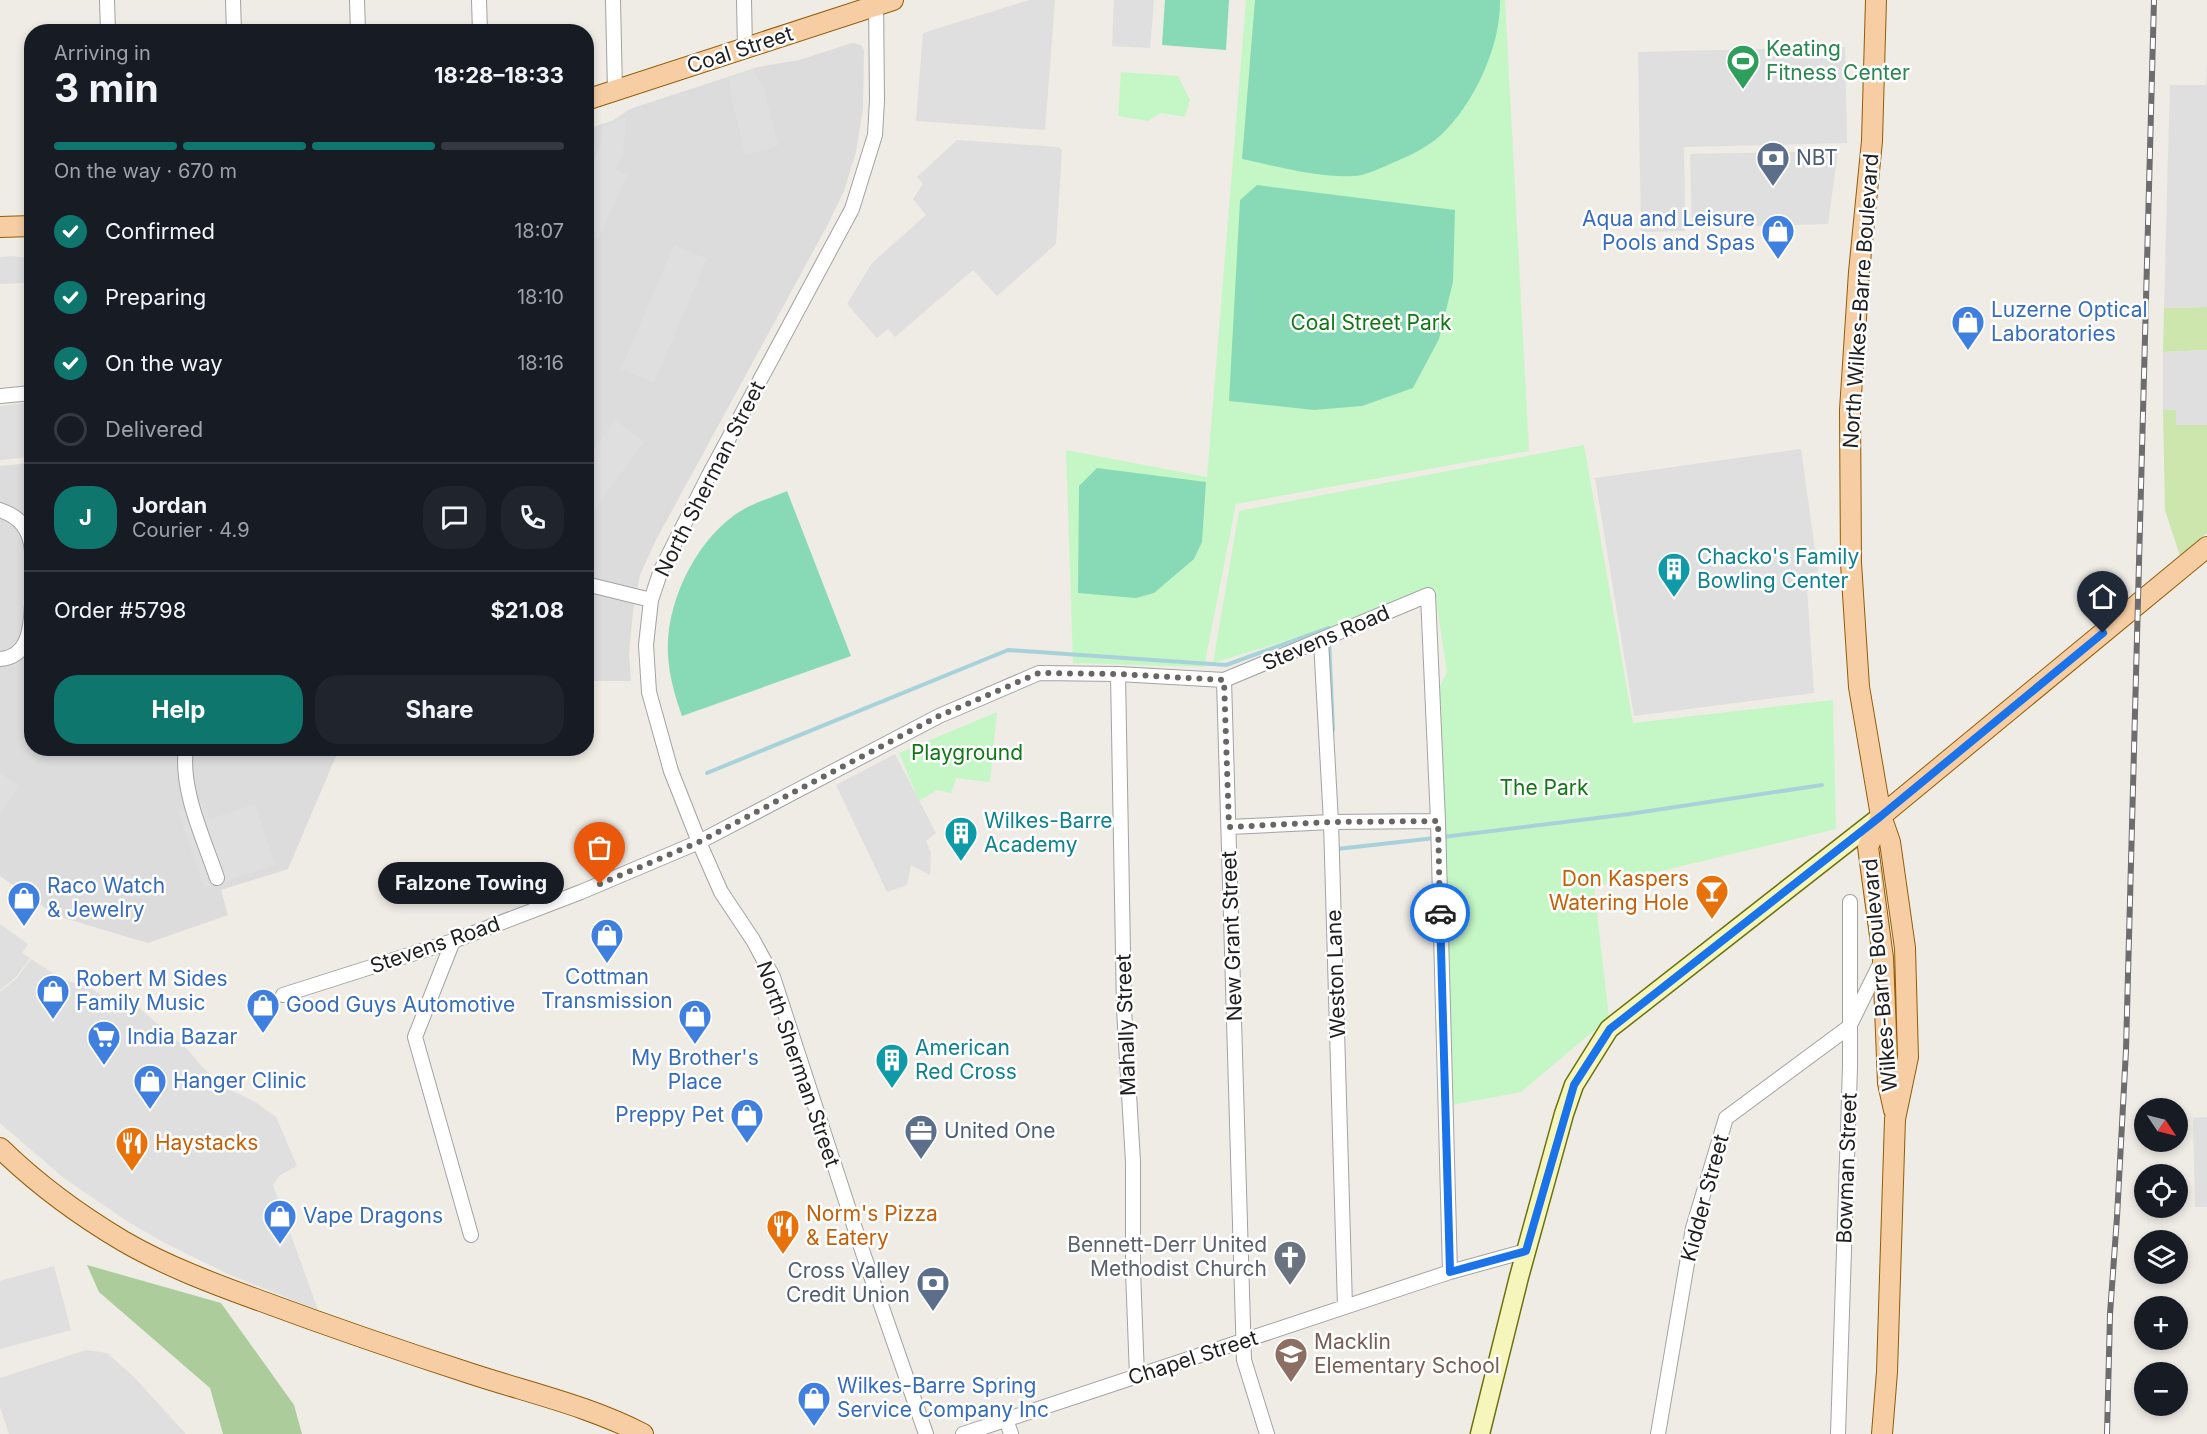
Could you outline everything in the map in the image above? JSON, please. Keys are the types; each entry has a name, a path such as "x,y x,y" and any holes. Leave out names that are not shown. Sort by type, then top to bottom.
{"main road":[{"name":"North Wilkes-Barre Boulevard","path":"1876,0 1872,141 1859,272 1850,410 1854,617 1859,687 1881,816"},
{"name":"Coal Street","path":"594,98 882,2"},
{"path":"0,227 24,226"},
{"path":"1881,816 2207,547"},
{"name":"Wilkes-Barre Boulevard","path":"1881,816 1868,847 1883,958 1888,1083 1895,1119"},
{"name":"Wilkes-Barre Boulevard","path":"1881,816 1890,842 1905,948 1908,1057 1895,1119 1887,1372 1882,1434"},
{"path":"0,1148 48,1192 124,1241 207,1281 332,1328 577,1406 643,1434"},
{"name":"Wilkes-Barre Boulevard","path":"1887,1372 1894,1434"}],"street":[{"path":"107,0 108,24"},
{"path":"233,0 234,24"},
{"path":"357,0 358,24"},
{"path":"479,0 480,24"},
{"path":"613,0 615,91"},
{"path":"744,0 745,48"},
{"name":"North Sherman Street","path":"882,2 874,135 852,209 680,530 661,570 651,600 646,645 649,692 671,771 722,892 753,940 773,977 863,1253 926,1434"},
{"path":"0,396 24,394"},
{"path":"0,510 21,521 24,526"},
{"path":"594,586 651,600"},
{"name":"Stevens Road","path":"1224,680 1428,595 1438,821"},
{"name":"Weston Lane","path":"1321,641 1331,822 1345,1307"},
{"path":"0,659 17,653 24,645"},
{"name":"Stevens Road","path":"283,994 453,941 581,892 699,842 939,716 1039,673 1118,674"},
{"path":"1118,674 1224,680"},
{"name":"Mahally Street","path":"1118,674 1124,1009 1133,1162 1133,1271 1137,1376"},
{"name":"New Grant Street","path":"1224,680 1244,1360 1268,1434"},
{"path":"185,756 188,792 217,878"},
{"path":"1479,1434 1526,1251 1574,1085 1610,1029 1881,816"},
{"path":"1229,827 1331,822 1438,821 1450,1272"},
{"name":"Bowman Street","path":"1838,1434 1850,1067 1850,902"},
{"path":"453,941 415,1037 471,1235"},
{"name":"Kidder Street","path":"1658,1434 1693,1228 1726,1118 1849,1027 1883,958"},
{"name":"Chapel Street","path":"963,1434 1450,1272 1526,1251"},
{"path":"1006,1419 1011,1434"}],"shaded area":[{"path":"1029,0 1055,0 1045,130 916,121 923,33"},
{"path":"1114,0 1154,0 1150,48 1112,46"},
{"path":"852,43 861,45 864,50 863,109 856,152 844,191 656,540 640,575 633,611 629,654 631,681 594,681 594,127 612,121 630,109 758,67 799,60"},
{"path":"1845,47 1847,143 1684,147 1685,231 1641,232 1638,52"},
{"path":"2207,61 2207,307 2164,308 2170,85 2206,85"},
{"path":"753,69 764,88 778,146 745,155 729,77"},
{"path":"626,118 623,153 616,170 627,175 598,239 594,237 594,159 600,145 603,126"},
{"path":"957,140 1058,147 1062,150 1056,244 997,296 973,270 895,337 888,329 877,338 847,304 872,263 926,215 913,199 923,184 917,177"},
{"path":"1838,151 1828,224 1692,228 1690,154"},
{"path":"674,245 707,259 654,383 621,369"},
{"path":"0,257 24,258 24,283 0,284"},
{"path":"2207,350 2207,425 2176,425 2176,410 2163,409 2163,352"},
{"path":"24,403 24,458 0,460 0,406"},
{"path":"615,420 644,442 594,510 594,449"},
{"path":"1801,449 1818,572 1806,574 1814,693 1634,716 1595,478"},
{"path":"24,464 24,756 336,756 288,869 221,890 228,915 148,943 57,916 0,876 0,466"},
{"path":"895,754 936,833 926,841 931,853 930,875 911,865 907,885 887,892 836,785"},
{"path":"0,773 19,786 0,813"},
{"path":"204,803 210,819 255,804 275,865 204,888 178,811"},
{"path":"0,924 28,944 22,953 30,958 16,977 0,990"},
{"path":"31,959 60,978 92,989 114,1003 123,994 189,1051 202,1067 225,1087 255,1102 276,1117 297,1166 280,1175 273,1185 318,1310 230,1275 130,1223 65,1179 0,1123 0,992 17,978"},
{"path":"2207,1117 2207,1207 2195,1207 2193,1118"},
{"path":"54,1266 71,1330 0,1349 0,1281"},
{"path":"86,1350 107,1353 133,1376 186,1434 9,1434 0,1407 0,1378"}],"green space":[{"path":"1165,0 1229,0 1226,50 1162,45"},
{"name":"Coal Street Park","path":"1246,0 1505,0 1529,451 1236,504 1204,667 1073,663 1066,450 1207,477"},
{"path":"1255,0 1500,0 1496,36 1490,55 1474,91 1453,122 1435,140 1410,155 1368,173 1341,176 1298,171 1242,159"},
{"path":"1121,72 1178,76 1190,100 1185,117 1161,113 1148,121 1118,116"},
{"path":"1257,185 1455,210 1453,282 1439,339 1413,388 1362,406 1314,410 1229,401 1240,200"},
{"path":"2207,307 2207,350 2163,352 2164,308"},
{"path":"2163,409 2176,410 2176,425 2207,425 2207,533 2180,556 2165,510"},
{"name":"The Park","path":"1584,445 1633,723 1833,700 1836,829 1594,887 1609,1018 1521,1092 1447,1106 1432,702 1447,672 1436,600 1411,603 1213,663 1239,511"},
{"path":"1097,468 1206,482 1202,542 1194,559 1154,593 1136,598 1078,593 1079,486"},
{"path":"787,491 851,656 682,716 668,654 672,613 688,572 712,535 727,521 749,506"},
{"name":"Playground","path":"997,712 990,782 956,778 951,793 937,790 919,801 899,753"},
{"path":"87,1265 221,1303 294,1405 302,1434 223,1434 210,1388 99,1292"}],"waterway":[{"path":"707,773 1008,650 1226,665 1329,628 1329,631"},
{"path":"1329,639 1333,730"},
{"path":"1443,837 1629,814 1822,785"},
{"path":"1337,849 1435,838"}],"railway":[{"path":"2107,1434 2110,1314 2126,1050 2154,0"}],"way so far":[{"path":"600,884 699,842 939,716 1039,673 1118,674 1224,680 1229,827 1331,822 1438,821 1440,913"}],"place":[{"name":"Keating Fitness Center","path":"1743,90"},
{"name":"NBT","path":"1773,187"},
{"name":"Aqua and Leisure Pools and Spas","path":"1778,260"},
{"name":"Luzerne Optical Laboratories","path":"1968,351"},
{"name":"Chacko's Family Bowling Center","path":"1674,598"},
{"name":"Wilkes-Barre Academy","path":"961,862"},
{"name":"Falzone Towing","path":"600,884"},
{"name":"Don Kaspers Watering Hole","path":"1712,920"},
{"name":"Raco Watch & Jewelry","path":"24,927"},
{"name":"Cottman Transmission","path":"607,964"},
{"name":"Robert M Sides Family Music","path":"53,1020"},
{"name":"Good Guys Automotive","path":"263,1034"},
{"name":"My Brother's Place","path":"695,1045"},
{"name":"India Bazar","path":"104,1066"},
{"name":"American Red Cross","path":"892,1089"},
{"name":"Hanger Clinic","path":"150,1110"},
{"name":"Preppy Pet","path":"747,1144"},
{"name":"United One","path":"921,1160"},
{"name":"Haystacks","path":"132,1172"},
{"name":"Vape Dragons","path":"280,1245"},
{"name":"Norm's Pizza & Eatery","path":"783,1255"},
{"name":"Bennett-Derr United Methodist Church","path":"1290,1286"},
{"name":"Cross Valley Credit Union","path":"933,1312"},
{"name":"Macklin Elementary School","path":"1291,1383"},
{"name":"Wilkes-Barre Spring Service Company Inc","path":"814,1427"}],"route":[{"path":"1440,913 1450,1272 1526,1251 1574,1085 1610,1029 1881,816 2103,633"}]}
